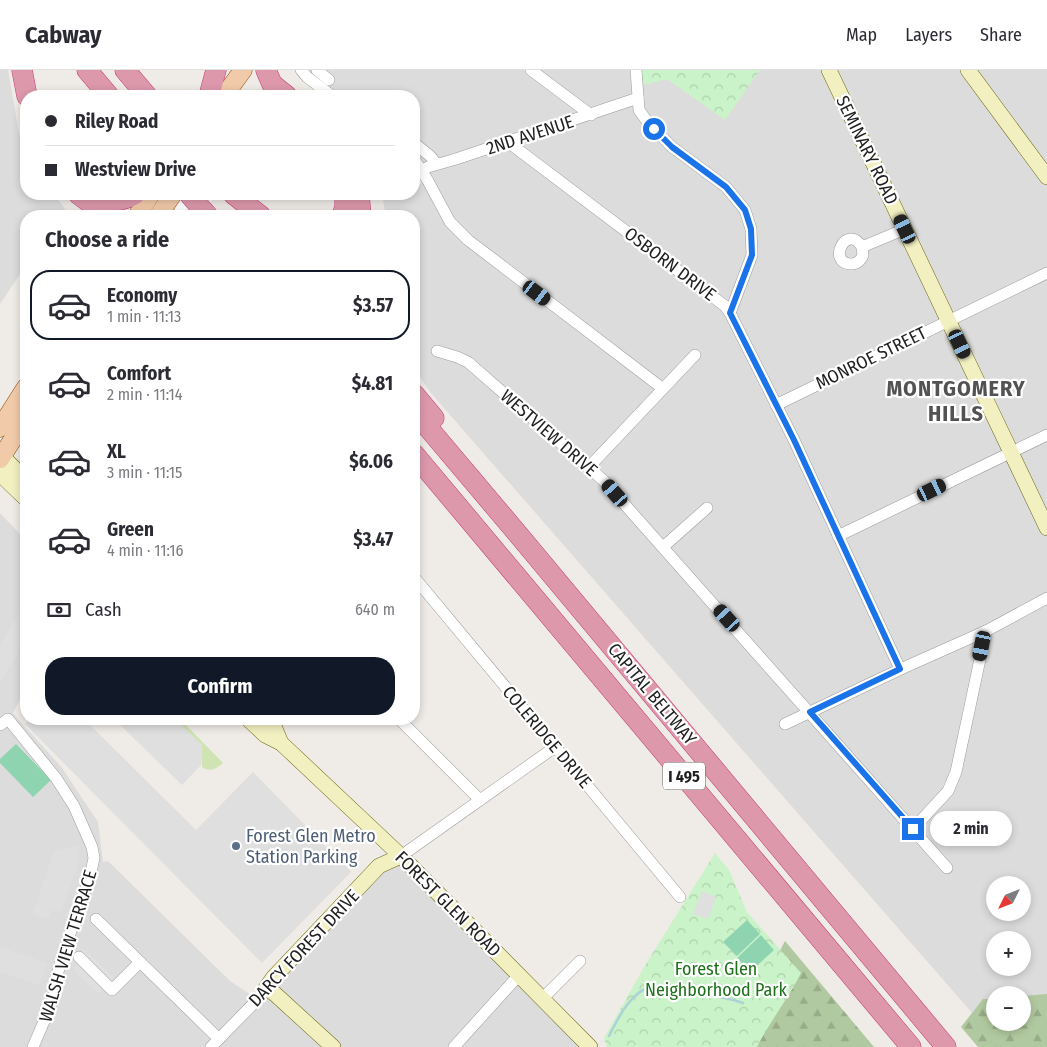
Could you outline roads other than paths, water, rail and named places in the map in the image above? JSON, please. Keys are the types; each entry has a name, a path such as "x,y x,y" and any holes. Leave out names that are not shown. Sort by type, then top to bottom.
{"highway":[{"path":"22,70 26,90"},
{"path":"87,70 104,90"},
{"path":"125,70 142,90"},
{"path":"142,70 158,90"},
{"path":"211,90 216,70"},
{"path":"266,70 272,84 280,90"},
{"path":"86,200 99,210"},
{"path":"194,200 203,210"},
{"path":"233,200 243,210"},
{"path":"240,200 253,210"},
{"path":"420,401 516,516 517,533"},
{"name":"CAPITAL BELTWAY","path":"420,418 946,1047"},
{"name":"CAPITAL BELTWAY","path":"420,461 912,1047"},
{"path":"420,469 457,505"}],"main road":[{"path":"230,90 243,70"},
{"name":"SEMINARY ROAD","path":"829,70 1047,528"},
{"path":"968,70 1047,177"},
{"path":"0,428 20,396"},
{"path":"20,428 1,456 20,474"},
{"path":"0,474 20,493"},
{"name":"FOREST GLEN ROAD","path":"271,725 281,743 401,856 590,1047"},
{"name":"DARCY FOREST DRIVE","path":"266,988 273,978 379,866 401,856"},
{"path":"266,988 276,994 333,1047"}],"street":[{"path":"301,70 324,90"},
{"path":"317,70 330,80"},
{"path":"531,70 591,115"},
{"path":"636,70 640,110 649,124 672,147 726,187 745,210 751,229 752,255 730,313"},
{"name":"2ND AVENUE","path":"422,171 437,164 638,98"},
{"name":"OSBORN DRIVE","path":"508,142 725,306 776,405 900,669"},
{"path":"420,148 437,164"},
{"path":"420,168 450,222 468,240 662,388"},
{"path":"862,247 905,229"},
{"name":"MONROE STREET","path":"776,405 1047,273"},
{"name":"WESTVIEW DRIVE","path":"437,351 457,356 468,362 604,480 947,868"},
{"path":"590,467 662,388 695,355"},
{"path":"838,536 1047,435"},
{"path":"663,547 707,508"},
{"name":"COLERIDGE DRIVE","path":"420,584 680,897"},
{"path":"785,724 900,669 986,631 1047,598"},
{"path":"913,829 948,791 956,772 986,631"},
{"name":"WALSH VIEW TERRACE","path":"4,722 56,778 74,806 92,847 94,858 90,878 56,978 54,998 33,1047"},
{"path":"405,725 480,800"},
{"path":"401,856 555,747"},
{"path":"96,919 140,962 215,1043"},
{"path":"78,957 112,990 140,962"},
{"path":"542,999 580,961"},
{"path":"454,1047 519,975"},
{"name":"DARCY FOREST DRIVE","path":"215,1043 257,1000 266,988"}],"waterway":[{"path":"609,1036 622,1012 639,992 655,984 663,987"},
{"path":"680,991 687,994 711,996 743,1003"}],"place":[{"name":"Forest Glen Metro Station Parking","path":"236,846"}],"district":[{"name":"MONTGOMERY HILLS","path":"956,400"}],"park label":[{"name":"Forest Glen Neighborhood Park","path":"716,980"}]}
